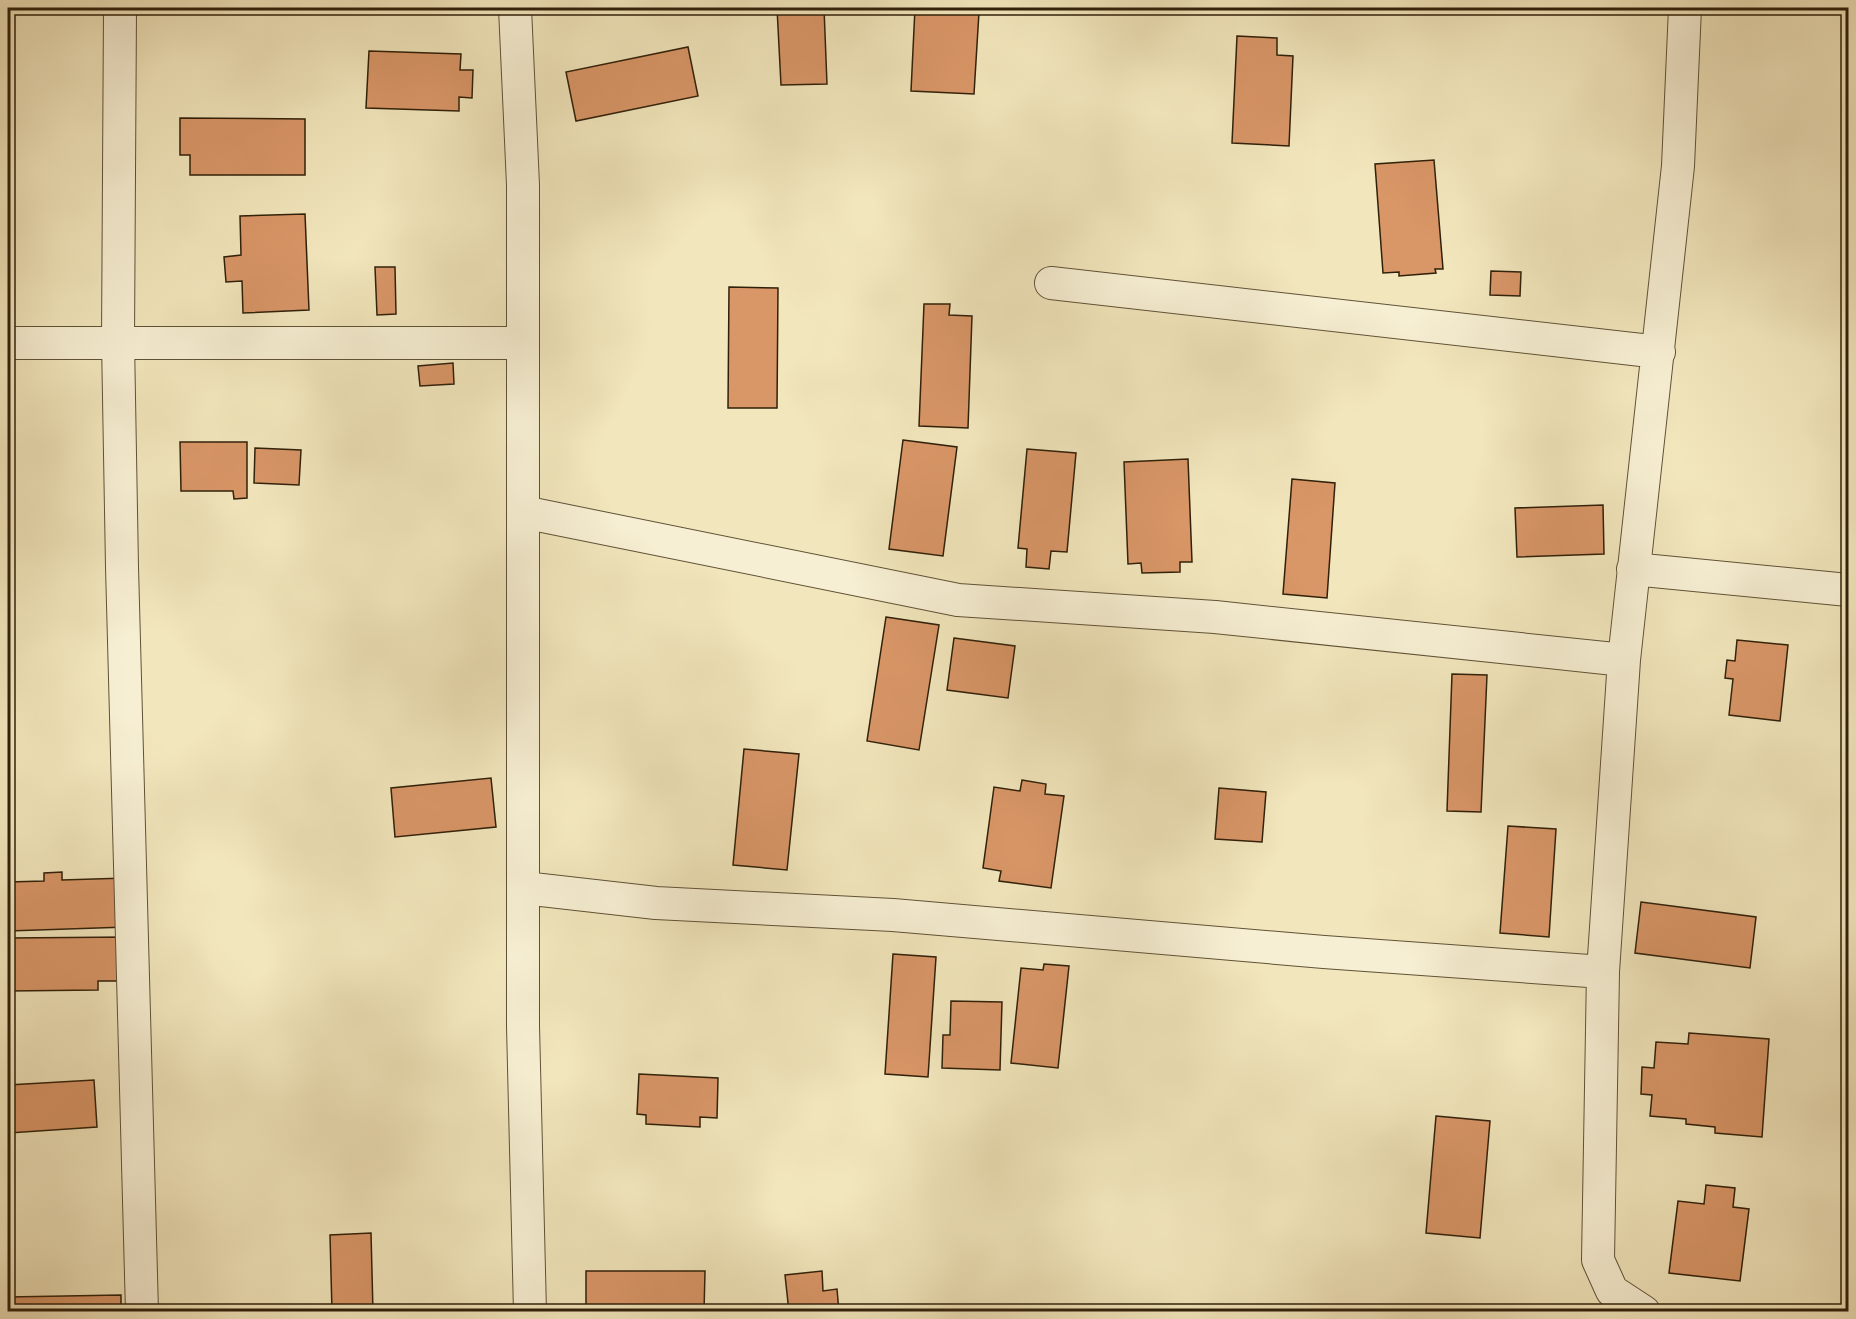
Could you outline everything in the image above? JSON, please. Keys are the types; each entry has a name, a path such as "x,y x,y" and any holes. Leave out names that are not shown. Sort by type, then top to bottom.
{"street":[{"path":"120,8 118,341 142,1311"},
{"path":"515,8 523,185 523,1026 530,1311"},
{"path":"1644,1311 1612,1291 1599,1260 1603,972 1623,660 1678,166 1685,8"},
{"path":"1051,283 1659,352"},
{"path":"8,343 118,341 523,344"},
{"path":"523,512 958,600 1215,617 1623,660"},
{"path":"1633,569 1848,590"},
{"path":"524,888 656,903 893,915 1324,952 1603,972"}],"building":[{"path":"777,8 824,8 827,84 781,85"},
{"path":"915,8 979,12 974,94 911,91"},
{"path":"1237,36 1277,38 1277,55 1293,56 1289,146 1232,143"},
{"path":"688,47 698,96 576,121 566,72"},
{"path":"369,51 461,54 460,70 473,70 472,98 459,97 459,111 366,108"},
{"path":"1846,82 1848,82 1848,135 1842,135"},
{"path":"180,118 305,119 305,175 190,175 190,155 180,155"},
{"path":"1434,160 1443,269 1435,269 1436,273 1399,276 1399,272 1383,273 1375,164"},
{"path":"305,214 309,310 243,313 242,281 226,282 224,257 241,255 240,216"},
{"path":"375,267 395,267 396,314 377,315"},
{"path":"1491,271 1521,272 1520,296 1490,295"},
{"path":"729,287 778,288 777,408 728,408"},
{"path":"924,304 950,304 949,315 972,316 968,428 919,426"},
{"path":"453,363 454,384 420,386 418,366"},
{"path":"903,440 957,447 943,556 889,549"},
{"path":"180,442 247,442 247,498 234,499 233,491 181,491"},
{"path":"255,448 301,450 299,485 254,483"},
{"path":"1027,449 1076,453 1067,552 1051,551 1049,569 1026,567 1027,549 1018,548"},
{"path":"1188,459 1192,562 1180,562 1180,572 1142,573 1141,563 1128,564 1124,462"},
{"path":"1292,479 1335,483 1327,598 1283,594"},
{"path":"1603,505 1604,554 1517,557 1515,508"},
{"path":"886,617 939,625 919,750 867,741"},
{"path":"954,638 1015,646 1008,698 947,690"},
{"path":"1737,640 1788,645 1780,721 1729,715 1733,679 1725,678 1727,660 1735,661"},
{"path":"1452,674 1487,675 1481,812 1447,811"},
{"path":"744,749 799,754 787,870 733,865"},
{"path":"491,778 496,827 395,837 391,788"},
{"path":"1022,780 1046,784 1045,794 1064,796 1051,888 999,881 1001,871 983,868 994,787 1020,791"},
{"path":"1219,788 1266,792 1262,842 1215,839"},
{"path":"1508,826 1556,829 1549,937 1500,933"},
{"path":"62,872 62,880 126,878 127,927 8,931 8,882 44,881 44,873"},
{"path":"1641,902 1756,917 1750,968 1635,953"},
{"path":"128,937 124,981 98,981 98,990 8,991 8,938"},
{"path":"893,954 936,957 928,1077 885,1074"},
{"path":"1044,964 1069,966 1058,1068 1011,1063 1021,968 1043,970"},
{"path":"951,1001 1002,1002 1000,1070 942,1068 943,1035 950,1035"},
{"path":"1689,1033 1769,1039 1762,1137 1715,1133 1715,1127 1686,1124 1686,1119 1650,1116 1652,1095 1641,1094 1642,1067 1654,1068 1656,1042 1688,1044"},
{"path":"639,1074 718,1078 717,1118 700,1117 700,1127 646,1124 646,1115 637,1114"},
{"path":"94,1080 97,1127 9,1133 8,1085"},
{"path":"1436,1116 1490,1121 1480,1238 1426,1233"},
{"path":"1706,1185 1735,1188 1733,1207 1749,1209 1740,1281 1669,1273 1678,1201 1704,1204"},
{"path":"371,1233 373,1312 332,1312 330,1235"},
{"path":"586,1271 705,1271 704,1312 586,1312"},
{"path":"822,1271 823,1291 837,1289 839,1312 789,1312 785,1275"},
{"path":"121,1295 121,1312 8,1312 8,1297"}]}
